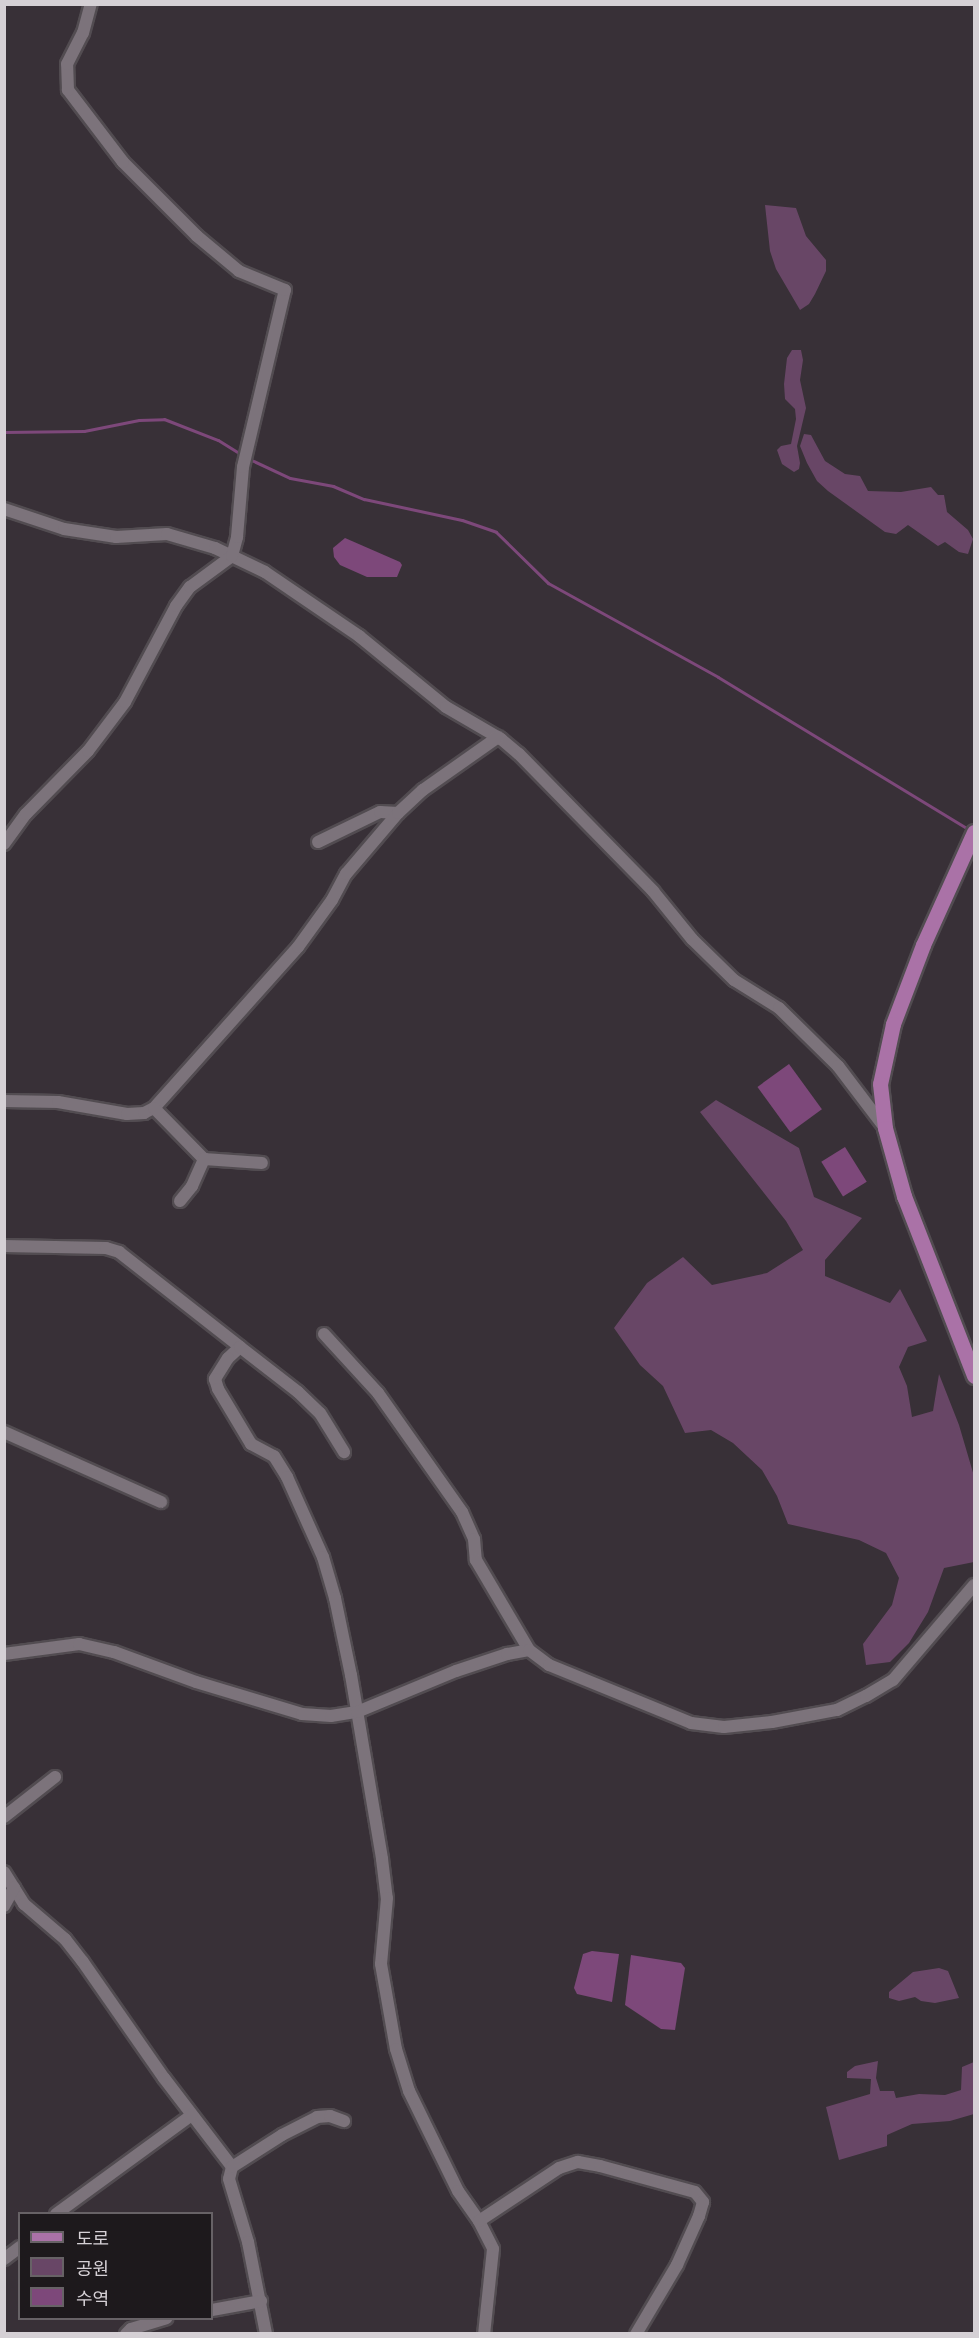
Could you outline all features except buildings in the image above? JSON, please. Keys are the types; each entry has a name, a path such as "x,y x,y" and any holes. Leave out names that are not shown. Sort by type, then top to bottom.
{"main road":[{"path":"975,832 923,945 893,1024 880,1084 885,1128 904,1196 975,1376"}],"street":[{"path":"4,844 33,806 88,751 125,702 177,606 190,587 232,556 237,537 243,466 285,290 239,271 197,236 123,162 68,90 67,64 82,33 91,4"},
{"path":"4,510 64,529 116,537 167,534 232,556 265,572 359,636 446,708 498,738 519,754 645,882 692,939 734,980 779,1008 838,1066 885,1128"},
{"path":"4,1101 58,1102 127,1114 144,1113 154,1108 298,947 332,900 346,874 398,813 432,783 498,738"},
{"path":"318,842 380,812 398,813"},
{"path":"154,1108 204,1159 261,1163"},
{"path":"180,1201 192,1186 204,1159"},
{"path":"4,1246 106,1248 119,1252 298,1392 320,1413 344,1452"},
{"path":"324,1334 378,1393 462,1512 474,1539 476,1560 529,1650 549,1665 691,1723 724,1727 772,1722 837,1710 893,1680 975,1585"},
{"path":"240,1347 228,1358 215,1379 218,1389 241,1431 251,1444 274,1456 300,1501 323,1557 335,1598 373,1797 387,1898 381,1964 396,2049 408,2091 458,2191 479,2221 493,2249 484,2334"},
{"path":"4,1432 161,1502"},
{"path":"4,1654 79,1644 114,1652 196,1682 302,1714 331,1716 357,1712 456,1671 507,1654 529,1650"},
{"path":"4,1817 55,1777"},
{"path":"4,1872 24,1904 65,1939 231,2167 229,2179 248,2242 266,2334"},
{"path":"4,1906 14,1888"},
{"path":"59,2212 192,2115"},
{"path":"231,2167 282,2135 317,2117 330,2116 344,2121"},
{"path":"479,2221 559,2168 578,2162 695,2192 703,2202 699,2216 677,2265 636,2334"},
{"path":"4,2259 18,2248"},
{"path":"213,2310 261,2301"},
{"path":"126,2334 131,2329 162,2320"}],"green space":[{"path":"765,205 796,208 806,236 826,260 826,271 815,294 809,304 800,310 776,269 770,251"},
{"path":"792,350 801,350 803,360 800,380 806,408 797,446 799,469 794,472 782,464 777,450 781,446 791,444 796,419 795,409 785,399 784,384 787,358"},
{"path":"804,434 811,435 825,461 845,474 860,476 868,491 901,492 931,487 938,495 944,495 947,512 968,530 973,539 968,554 959,552 945,542 938,546 908,525 896,534 885,532 828,491 817,481 807,463 800,446"},
{"path":"716,1100 799,1148 814,1197 862,1218 825,1260 825,1276 890,1303 900,1289 927,1341 908,1347 899,1367 907,1386 912,1417 933,1411 939,1374 959,1425 974,1476 974,1562 944,1568 928,1612 909,1643 890,1662 866,1665 863,1644 892,1605 899,1578 886,1553 859,1540 788,1524 777,1496 762,1470 733,1443 711,1430 685,1433 663,1386 640,1365 614,1328 647,1283 683,1257 712,1285 767,1273 803,1250 786,1221 700,1112"},
{"path":"939,1968 948,1971 959,1998 935,2003 921,2001 915,1997 899,2001 889,1998 889,1992 913,1972"},
{"path":"878,2061 876,2078 880,2091 894,2091 896,2098 919,2094 945,2095 961,2090 962,2067 974,2062 974,2114 950,2121 912,2124 887,2135 887,2146 839,2160 826,2107 870,2094 871,2079 847,2078 847,2072 855,2066"}],"water":[{"path":"345,538 400,562 402,565 397,577 367,577 340,565 334,557 333,548"},
{"path":"789,1064 822,1109 790,1132 757,1087"},
{"path":"845,1147 867,1182 843,1197 821,1162"},
{"path":"592,1951 619,1954 612,2002 577,1994 574,1988 583,1954"},
{"path":"631,1955 681,1963 685,1968 675,2030 661,2029 625,2005"}],"waterway":[{"path":"4,432 84,431 139,420 164,419 218,440 242,455"},
{"path":"247,458 290,478 333,486 364,499 462,520 496,532 548,583 718,677 971,831"}]}
